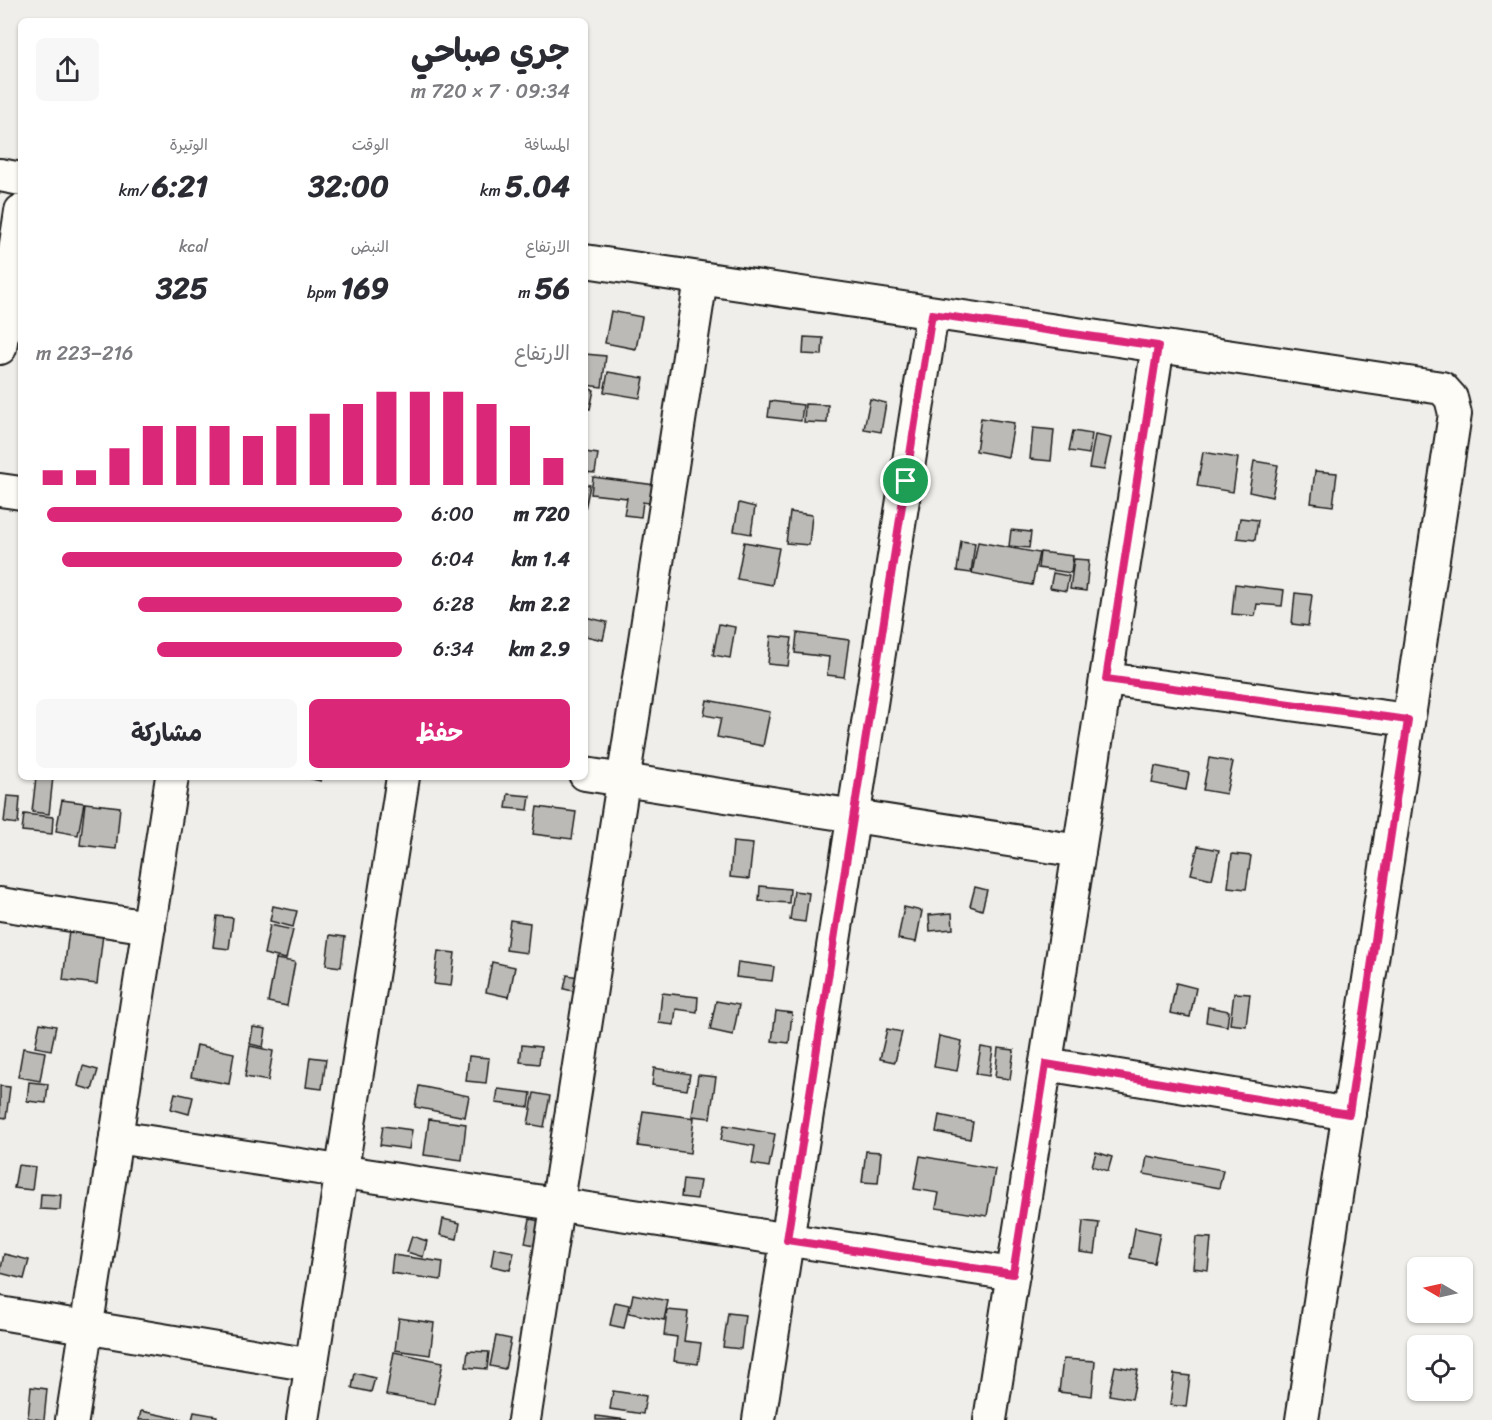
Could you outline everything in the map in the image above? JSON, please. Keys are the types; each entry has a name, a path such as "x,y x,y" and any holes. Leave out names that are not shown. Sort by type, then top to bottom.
{"street":[{"path":"0,175 18,178"},
{"path":"0,348 18,231"},
{"path":"588,261 1442,388 1451,398 1455,414 1302,1420"},
{"path":"524,1420 701,279"},
{"path":"759,1420 932,314"},
{"path":"990,1420 1158,346"},
{"path":"0,490 18,493"},
{"path":"1106,679 1408,720"},
{"path":"588,774 1079,850"},
{"path":"72,1420 172,780"},
{"path":"303,1420 403,780"},
{"path":"0,904 149,927"},
{"path":"1046,1064 1349,1114"},
{"path":"116,1137 1013,1274"},
{"path":"0,1313 312,1365"}],"building":[{"path":"611,311 642,317 636,349 605,343"},
{"path":"804,337 823,338 822,355 803,354"},
{"path":"588,354 606,356 602,387 588,385"},
{"path":"608,372 644,378 640,398 604,392"},
{"path":"588,389 594,390 590,409 588,409"},
{"path":"870,399 886,403 881,432 864,429"},
{"path":"770,401 803,405 801,421 768,417"},
{"path":"805,404 828,405 827,423 804,422"},
{"path":"981,418 1014,423 1008,457 976,451"},
{"path":"1033,428 1054,430 1051,461 1030,459"},
{"path":"1073,431 1092,434 1089,454 1069,451"},
{"path":"1095,435 1111,438 1104,470 1089,468"},
{"path":"588,452 598,454 595,473 588,472"},
{"path":"1203,452 1238,458 1233,492 1197,486"},
{"path":"1254,461 1278,465 1272,497 1249,492"},
{"path":"1315,471 1337,473 1333,506 1311,503"},
{"path":"593,477 663,486 661,505 643,502 641,517 624,515 627,498 591,494"},
{"path":"739,503 755,507 751,534 734,531"},
{"path":"790,512 812,515 809,545 786,543"},
{"path":"1240,518 1258,520 1255,540 1237,538"},
{"path":"1011,530 1031,532 1029,548 1009,546"},
{"path":"961,541 975,543 971,573 957,571"},
{"path":"744,542 779,548 772,585 737,579"},
{"path":"978,542 1039,553 1032,585 972,573"},
{"path":"1040,552 1073,556 1071,573 1038,568"},
{"path":"1074,559 1089,560 1086,591 1070,589"},
{"path":"1053,573 1069,576 1066,591 1050,588"},
{"path":"1235,584 1284,590 1282,606 1257,604 1255,616 1232,614"},
{"path":"1295,593 1312,595 1308,626 1292,624"},
{"path":"588,618 607,622 603,640 588,637"},
{"path":"719,624 735,627 730,658 713,655"},
{"path":"797,633 849,640 844,677 827,675 829,657 795,653"},
{"path":"771,636 792,638 788,666 768,664"},
{"path":"707,700 770,712 763,746 717,737 721,718 704,715"},
{"path":"1209,758 1233,762 1226,794 1203,790"},
{"path":"1155,766 1189,773 1186,790 1152,783"},
{"path":"36,780 53,780 49,814 32,812"},
{"path":"508,794 530,796 528,810 506,808"},
{"path":"7,796 20,797 18,824 4,822"},
{"path":"62,800 84,803 78,835 56,831"},
{"path":"85,803 120,807 116,849 80,845"},
{"path":"537,807 576,812 572,839 533,834"},
{"path":"24,814 53,817 52,834 22,831"},
{"path":"733,842 753,844 749,879 730,877"},
{"path":"1198,846 1219,850 1212,879 1191,874"},
{"path":"1232,854 1251,856 1246,889 1228,887"},
{"path":"760,886 790,889 789,903 759,901"},
{"path":"975,887 987,890 982,910 970,906"},
{"path":"794,891 809,893 805,922 790,920"},
{"path":"273,906 297,911 293,927 270,921"},
{"path":"904,907 922,911 916,942 898,939"},
{"path":"952,913 953,929 930,931 929,915"},
{"path":"217,916 233,918 229,949 213,947"},
{"path":"510,920 530,923 527,953 506,950"},
{"path":"270,925 293,930 286,959 264,954"},
{"path":"69,930 103,934 97,984 63,980"},
{"path":"330,935 345,937 341,967 326,965"},
{"path":"438,951 455,953 451,986 434,984"},
{"path":"276,959 295,962 287,1006 268,1002"},
{"path":"492,962 515,967 509,997 486,992"},
{"path":"738,962 774,967 772,981 736,977"},
{"path":"567,975 585,978 582,993 564,989"},
{"path":"1176,983 1196,988 1190,1017 1170,1013"},
{"path":"662,993 698,997 697,1012 676,1009 674,1025 659,1023"},
{"path":"1234,993 1250,994 1246,1026 1230,1024"},
{"path":"716,1001 739,1005 733,1035 710,1030"},
{"path":"1208,1007 1229,1011 1227,1026 1206,1022"},
{"path":"776,1011 792,1013 789,1043 772,1041"},
{"path":"40,1023 56,1026 51,1050 35,1047"},
{"path":"253,1027 266,1029 263,1047 250,1044"},
{"path":"887,1029 902,1032 895,1062 880,1059"},
{"path":"939,1036 962,1041 957,1071 934,1067"},
{"path":"197,1045 234,1053 229,1084 191,1077"},
{"path":"522,1045 541,1047 539,1064 520,1062"},
{"path":"250,1046 273,1051 268,1081 245,1077"},
{"path":"981,1047 993,1049 989,1076 976,1074"},
{"path":"23,1048 45,1052 40,1081 18,1077"},
{"path":"998,1048 1014,1050 1010,1079 995,1077"},
{"path":"469,1056 489,1058 486,1083 466,1081"},
{"path":"310,1057 326,1059 322,1089 306,1087"},
{"path":"83,1066 98,1070 92,1090 78,1086"},
{"path":"654,1068 690,1074 687,1090 652,1085"},
{"path":"698,1075 716,1077 710,1118 692,1116"},
{"path":"29,1082 48,1084 46,1103 27,1101"},
{"path":"0,1086 10,1087 6,1118 0,1117"},
{"path":"419,1086 469,1096 465,1117 415,1107"},
{"path":"498,1089 531,1093 529,1107 496,1103"},
{"path":"175,1093 193,1097 189,1114 171,1109"},
{"path":"534,1093 550,1096 544,1127 528,1124"},
{"path":"643,1111 694,1118 690,1153 638,1146"},
{"path":"939,1115 973,1122 970,1139 936,1132"},
{"path":"429,1119 466,1124 462,1160 424,1155"},
{"path":"724,1125 775,1134 769,1167 752,1164 755,1146 721,1140"},
{"path":"383,1126 412,1130 409,1149 380,1145"},
{"path":"866,1151 881,1152 878,1183 862,1182"},
{"path":"1096,1152 1112,1157 1108,1171 1092,1166"},
{"path":"920,1156 995,1169 987,1216 936,1208 939,1193 914,1189"},
{"path":"1147,1156 1223,1170 1219,1188 1144,1174"},
{"path":"18,1165 35,1167 32,1190 14,1188"},
{"path":"683,1179 700,1181 697,1199 681,1197"},
{"path":"41,1194 61,1195 60,1210 40,1209"},
{"path":"443,1219 460,1223 457,1239 440,1235"},
{"path":"530,1219 549,1223 544,1247 525,1243"},
{"path":"1083,1221 1099,1223 1095,1254 1080,1252"},
{"path":"1135,1228 1160,1233 1154,1263 1130,1258"},
{"path":"412,1236 427,1241 423,1257 407,1252"},
{"path":"1196,1237 1211,1238 1208,1270 1193,1268"},
{"path":"494,1248 514,1252 510,1270 491,1266"},
{"path":"4,1254 29,1260 24,1279 0,1273"},
{"path":"393,1255 443,1262 441,1280 391,1273"},
{"path":"633,1294 668,1301 664,1320 629,1313"},
{"path":"615,1302 629,1305 624,1328 610,1325"},
{"path":"667,1310 688,1312 684,1341 701,1343 698,1364 674,1361 677,1337 664,1335"},
{"path":"728,1313 745,1315 741,1349 723,1347"},
{"path":"399,1318 434,1323 430,1355 395,1350"},
{"path":"496,1336 511,1339 505,1369 490,1366"},
{"path":"468,1351 489,1352 487,1369 466,1367"},
{"path":"394,1352 443,1362 435,1404 386,1395"},
{"path":"1063,1359 1095,1361 1092,1396 1059,1392"},
{"path":"1115,1366 1138,1370 1132,1399 1109,1395"},
{"path":"355,1373 375,1378 371,1392 352,1388"},
{"path":"1174,1374 1190,1376 1186,1407 1170,1405"},
{"path":"31,1387 47,1389 44,1420 28,1418"},
{"path":"613,1391 646,1396 643,1414 610,1409"},
{"path":"141,1411 184,1420 139,1420"},
{"path":"194,1412 217,1416 216,1420 192,1420"},
{"path":"596,1416 627,1420 596,1420"}],"route":[{"path":"932,314 1158,346 1106,679 1408,720 1349,1114 1046,1064 1013,1274 787,1240 906,481 932,314"}]}
